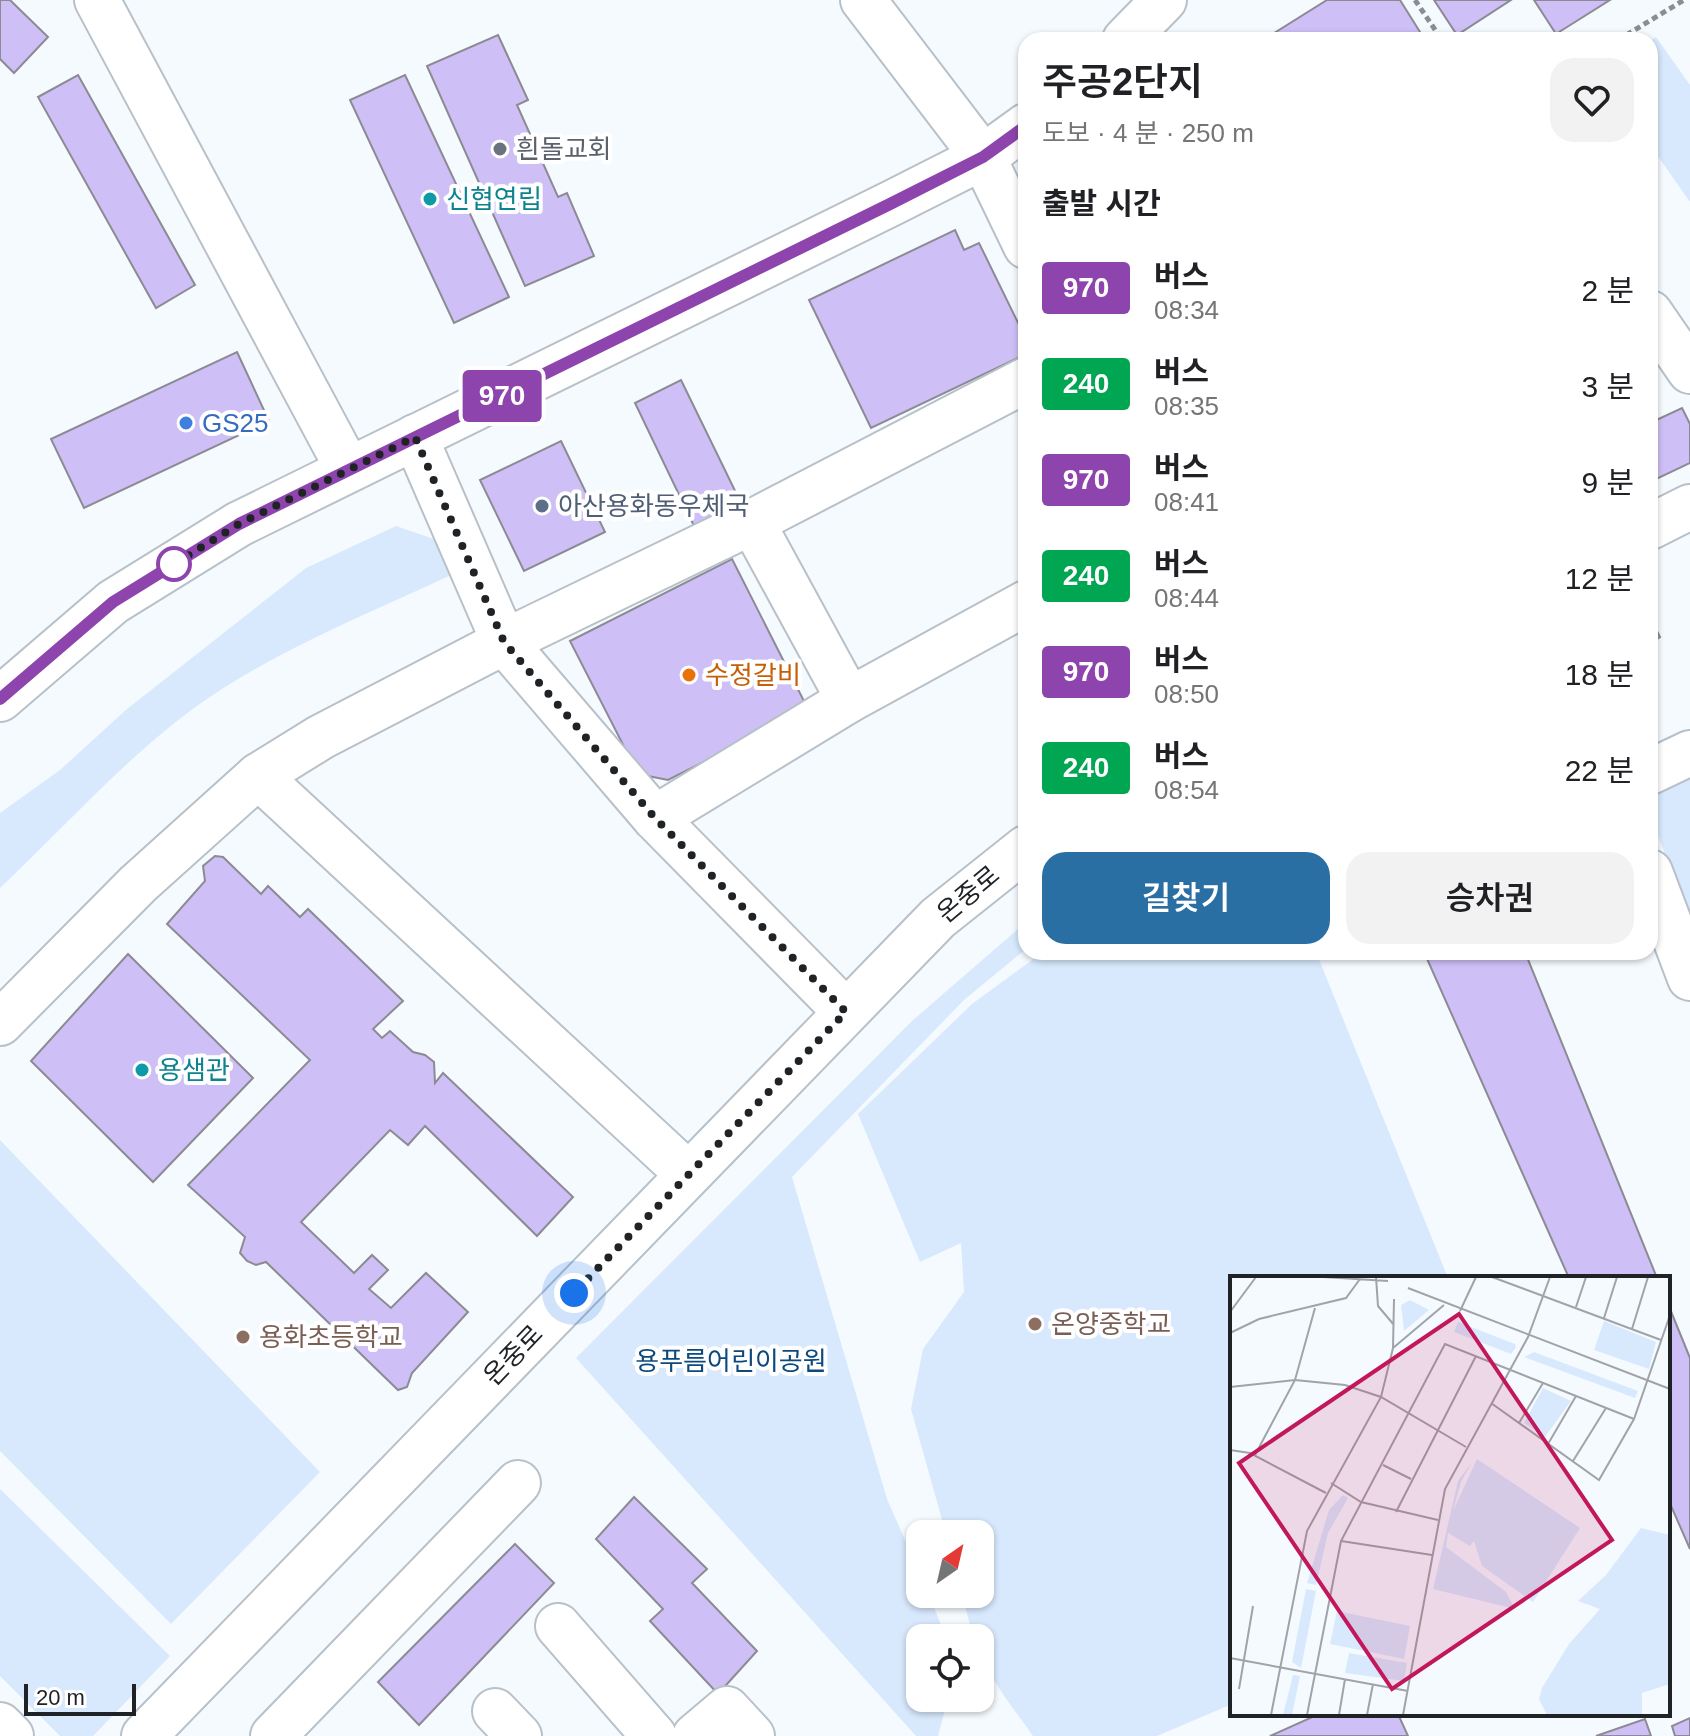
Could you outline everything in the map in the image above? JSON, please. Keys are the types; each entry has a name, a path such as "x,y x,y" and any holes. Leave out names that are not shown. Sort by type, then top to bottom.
{"street":[{"path":"863,0 983,157 1018,229"},
{"path":"1133,32 1164,0"},
{"path":"113,6 348,469"},
{"path":"0,699 113,602 239,524 576,361 983,157 1018,132"},
{"path":"1658,325 1690,371"},
{"path":"0,1023 138,884 258,776 321,737 504,642 752,522 1018,384"},
{"path":"415,437 504,642 655,818 846,1012"},
{"path":"1658,523 1690,507"},
{"path":"752,522 849,700"},
{"path":"655,818 849,700 1018,607"},
{"path":"1658,768 1690,753"},
{"path":"258,776 688,1174"},
{"name":"온중로","path":"144,1736 938,918 1018,854"},
{"path":"1658,893 1690,978"},
{"path":"273,1736 518,1483"},
{"path":"558,1626 654,1736"},
{"path":"695,1736 727,1709 752,1736"},
{"path":"0,1725 11,1736"}],"path":[{"path":"1415,0 1437,32"},
{"path":"1631,32 1684,0"}],"green space":[{"path":"1658,40 1690,85 1690,202 1658,156"},
{"path":"396,526 434,539 451,575 335,628 222,689 134,757 0,888 0,813 60,770 127,709 306,568"},
{"path":"1690,772 1690,919 1658,836 1658,790"},
{"name":"용푸름어린이공원","path":"1018,929 1018,956 964,1000 792,1177 887,1499 906,1542 906,1608 934,1608 941,1624 906,1624 906,1712 944,1712 938,1736 916,1736 576,1358 912,1021"},
{"name":"온양중학교","path":"1032,960 1319,960 1447,1276 1230,1276 1230,1705 1157,1736 1033,1736 1008,1702 994,1679 994,1624 970,1624 966,1608 994,1608 994,1520 942,1520 911,1409 923,1349 964,1292 961,1243 920,1262 858,1114 972,1004"},
{"path":"0,1140 320,1472 171,1624 0,1451"},
{"path":"0,1489 170,1656 93,1736 60,1736 0,1676"}],"building":[{"path":"0,0 10,0 48,37 14,73 0,59"},
{"path":"1327,0 1400,0 1420,32 1276,32"},
{"path":"1434,0 1511,0 1462,32 1455,32"},
{"path":"1534,0 1610,0 1559,32 1555,32"},
{"name":"흰돌교회","path":"498,35 528,100 517,105 558,197 567,193 594,256 525,286 427,66"},
{"path":"78,75 195,285 156,308 38,97"},
{"name":"신협연립","path":"405,75 509,297 454,323 350,100"},
{"path":"955,230 964,250 979,243 1018,323 1018,358 871,428 809,300"},
{"path":"237,352 269,421 84,508 51,439"},
{"path":"681,380 742,505 695,528 635,403"},
{"path":"1682,408 1690,424 1690,463 1658,478 1658,419"},
{"name":"아산용화동우체국","path":"561,441 605,532 524,571 480,480"},
{"name":"수정갈비","path":"732,559 808,709 668,780 638,774 570,641"},
{"path":"215,856 223,857 261,894 268,886 300,917 308,909 403,1001 373,1029 382,1038 390,1031 413,1052 425,1055 434,1062 435,1083 443,1073 573,1197 537,1236 425,1126 408,1145 390,1130 301,1222 354,1273 372,1255 388,1270 369,1289 391,1308 426,1273 468,1312 412,1373 407,1387 398,1390 266,1262 256,1265 247,1261 240,1253 245,1237 188,1185 310,1060 167,924 205,881 203,866"},
{"name":"용샘관","path":"128,954 253,1078 153,1182 31,1061"},
{"path":"1428,960 1528,960 1656,1276 1568,1276"},
{"path":"1670,1309 1690,1358 1690,1549 1670,1504"},
{"path":"634,1497 707,1569 692,1583 757,1651 718,1694 650,1621 663,1609 596,1539"},
{"path":"515,1544 554,1583 419,1725 378,1682"},
{"path":"1315,1716 1399,1716 1408,1736 1270,1736"},
{"path":"1690,1718 1690,1736 1675,1736 1672,1726"},
{"path":"1645,1719 1651,1736 1596,1736"}],"bus line":[{"name":"970","path":"0,699 113,602 239,524 370,458 562,368 890,204 983,157 1018,132"}],"place":[{"name":"흰돌교회","path":"500,149"},
{"name":"신협연립","path":"430,199"},
{"name":"GS25","path":"186,423"},
{"name":"아산용화동우체국","path":"542,506"},
{"name":"수정갈비","path":"689,675"},
{"name":"용샘관","path":"142,1070"},
{"name":"온양중학교","path":"1035,1324"},
{"name":"용화초등학교","path":"243,1337"}],"route":[{"path":"174,564 163,571 239,524 415,437 504,642 655,818 846,1012 574,1293"}]}
